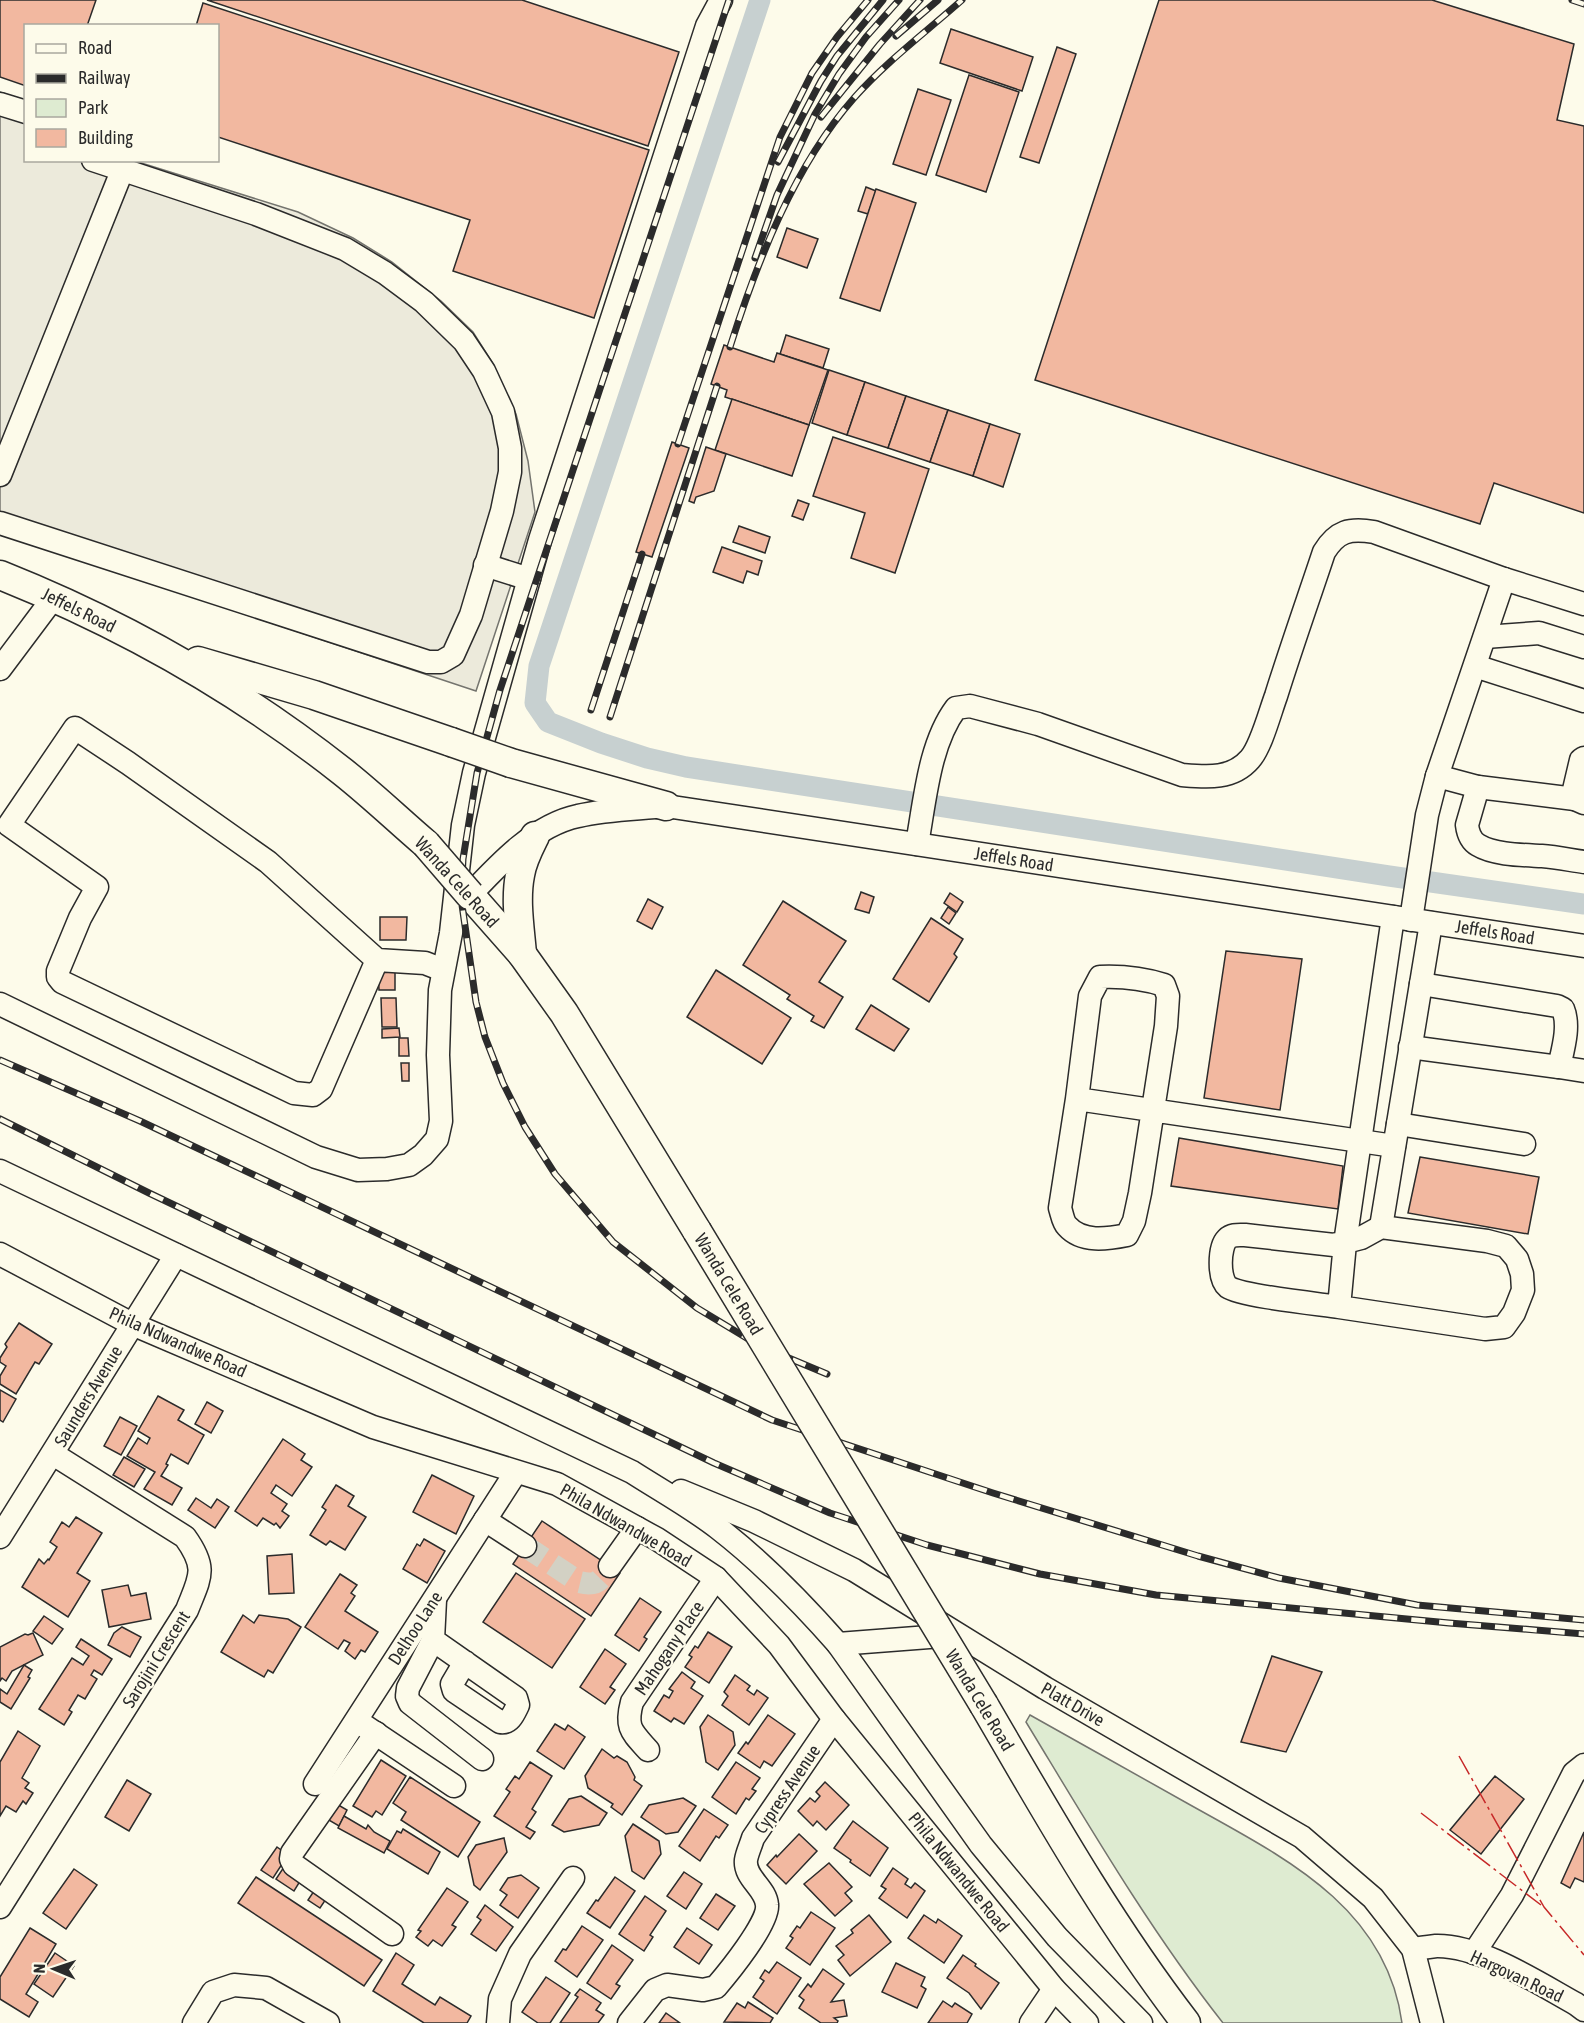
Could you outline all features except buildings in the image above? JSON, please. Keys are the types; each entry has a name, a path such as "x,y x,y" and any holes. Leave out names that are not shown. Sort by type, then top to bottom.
{"main road":[{"name":"Jeffels Road","path":"0,575 54,597 156,648"},
{"path":"156,648 314,695 511,763 666,806"},
{"name":"Wanda Cele Road","path":"156,648 235,694 344,772 426,844 522,954 564,1013 984,1705 1081,1870 1147,1972 1186,2023"},
{"path":"522,954 519,876 535,836"}],"street":[{"path":"0,1004 316,1156 358,1170 387,1169 409,1165 423,1155 437,1139 441,1121 438,1055 443,970 450,933 463,825 474,773 529,579 707,26 721,0"},
{"path":"0,104 24,111"},
{"path":"0,522 428,662 441,662 453,655 471,615 502,511 510,472 510,448 503,412 484,371 464,341 424,303 385,273 345,249 256,213 98,162"},
{"path":"0,475 122,171"},
{"path":"917,844 931,771 945,722 956,708 970,706 1028,721 1182,775 1226,776 1243,766 1251,759 1264,730 1324,552 1333,537 1359,530 1374,532 1504,579 1584,604"},
{"path":"485,565 529,579"},
{"path":"1339,1307 1345,1243 1360,1141 1412,920 1427,815 1437,776 1504,579"},
{"path":"0,669 54,597"},
{"path":"1485,637 1539,633 1584,648"},
{"path":"1475,666 1584,701"},
{"path":"377,960 321,1089 313,1095 294,1093 66,985 58,977 58,971 80,918 97,887 9,825 75,728 268,862 377,960 425,963 443,970"},
{"path":"1580,801 1573,794 1573,789 1581,760 1584,758"},
{"path":"1437,776 1478,787 1580,801"},
{"path":"1478,787 1467,825 1474,843 1480,847 1517,855 1544,856 1584,862"},
{"name":"Jeffels Road","path":"478,905 495,869 549,827 576,816 666,806 1584,946"},
{"path":"1381,1227 1421,984 1412,920"},
{"path":"1120,976 1146,979 1164,985 1168,996 1166,1026 1134,1221 1126,1235 1107,1240 1082,1236 1066,1226 1060,1208 1077,1100 1090,996 1100,977 1120,976"},
{"path":"1421,984 1551,1004 1563,1009 1567,1023 1559,1067"},
{"path":"1410,1047 1584,1071"},
{"path":"1077,1100 1394,1146"},
{"path":"1398,1124 1524,1144"},
{"name":"Phila Ndwandwe Road","path":"0,1171 632,1472 716,1527 759,1562 838,1644 981,1845 1057,1937 1140,2023"},
{"path":"1381,1227 1487,1241 1506,1246 1517,1259 1522,1274 1523,1290 1514,1312 1504,1327 1485,1329 1246,1292 1229,1288 1222,1280 1220,1270 1224,1245 1232,1235 1328,1246 1345,1243 1361,1238 1381,1227"},
{"name":"Phila Ndwandwe Road","path":"0,1254 132,1324 373,1427 557,1484 637,1528 716,1578 779,1645 834,1719 1054,1989 1087,2023"},
{"name":"Saunders Avenue","path":"0,1537 176,1255"},
{"name":"Sarojini Crescent","path":"0,1907 187,1610 200,1577 197,1554 185,1537 53,1454"},
{"name":"Delhoo Lane","path":"315,1784 516,1472"},
{"name":"Platt Drive","path":"632,1472 754,1521 854,1570 1045,1688 1302,1837 1373,1898 1413,1949 1432,2023"},
{"path":"485,1520 525,1546"},
{"path":"610,1566 637,1528"},
{"name":"Mahogany Place","path":"648,1750 629,1729 628,1715 632,1702 716,1578"},
{"path":"435,1598 433,1640 408,1688 407,1696 410,1704 482,1759"},
{"path":"838,1644 957,1634"},
{"path":"433,1640 465,1662"},
{"name":"Cypress Avenue","path":"629,2023 655,1989 667,1985 703,1990 716,1987 761,1926 767,1913 767,1905 765,1895 747,1870 748,1852 753,1838 834,1719"},
{"path":"356,1720 453,1786"},
{"path":"375,1733 292,1852 291,1859 294,1865 393,1934"},
{"path":"1474,1953 1512,1895 1575,1773 1584,1765"},
{"path":"498,2023 500,1999 520,1954 573,1878"},
{"name":"Hargovan Road","path":"1413,1949 1438,1946 1474,1953 1581,2003"},
{"path":"194,2023 213,1992 234,1985 266,1988 328,2023"},
{"path":"1031,2023 1054,1989"}],"green space":[{"path":"1030,1715 1256,1842 1323,1888 1351,1915 1375,1946 1392,1982 1402,2023 1223,2023 1170,1951 1120,1876 1026,1722"}],"shaded area":[{"path":"0,92 24,101 24,162 138,162 298,212 353,238 392,262 441,301 473,332 492,362 516,414 528,461 535,512 476,691 0,533"}],"waterway":[{"path":"760,0 539,666 535,703 548,722 601,743 647,758 686,767 1584,904"}],"tunnel":[{"path":"525,1546 579,1582 595,1583 610,1566"}],"railway":[{"path":"729,0 500,690 477,773 463,859 461,898 476,1002 485,1037 503,1083 525,1127 555,1174 613,1242 697,1308 760,1346 827,1374"},
{"path":"678,444 780,137 812,73 837,37 868,0"},
{"path":"778,162 821,81 837,56 883,0"},
{"path":"755,258 777,195 815,114 839,74 866,37 899,0"},
{"path":"821,117 880,44 920,0"},
{"path":"896,36 938,0"},
{"path":"730,347 765,249 813,154 833,125 866,85 962,0"},
{"path":"1572,0 1584,4"},
{"path":"610,717 717,386"},
{"path":"591,710 642,554"},
{"path":"0,1060 140,1121 772,1420 993,1493 1198,1556 1279,1578 1417,1605 1584,1620"},
{"path":"0,1119 149,1193 714,1463 830,1513 927,1545 1040,1574 1156,1595 1584,1634"}],"power":[{"path":"1459,1756 1544,1907 1584,1955"},
{"path":"1421,1813 1541,1905"}]}
